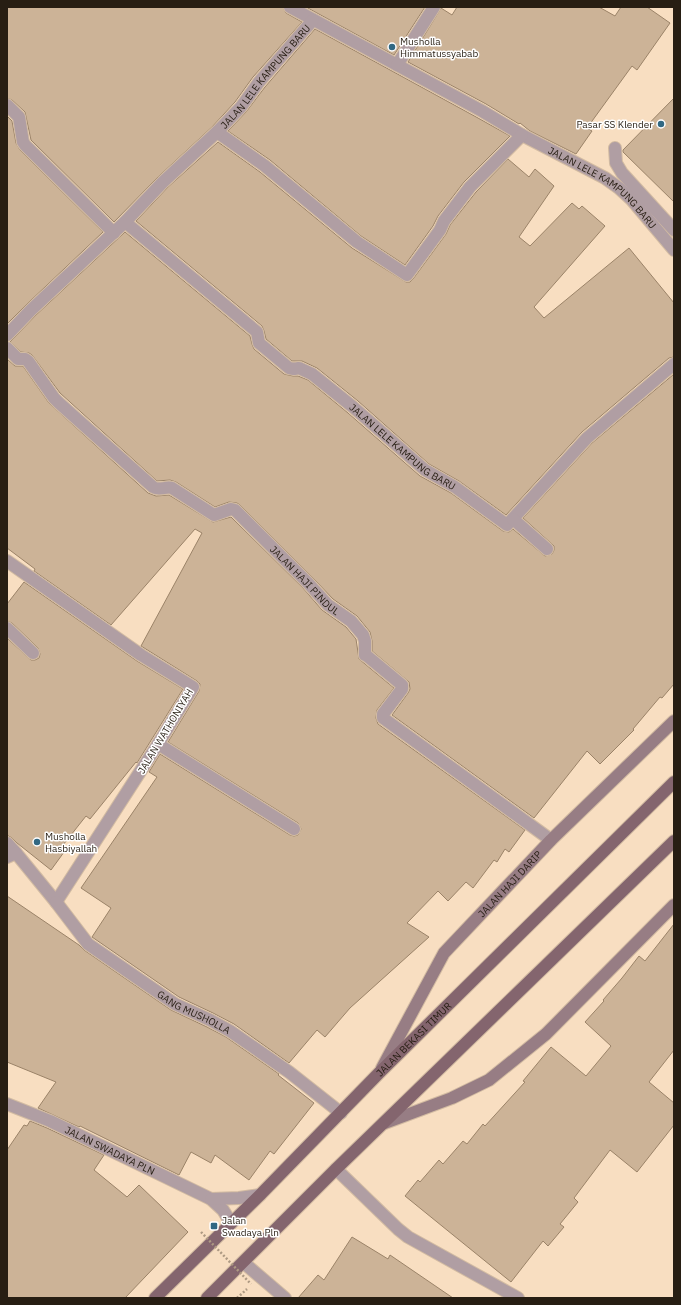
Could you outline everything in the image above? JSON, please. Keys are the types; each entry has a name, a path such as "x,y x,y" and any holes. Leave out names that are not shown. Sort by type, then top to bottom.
{"main road":[{"name":"JALAN HAJI DARIP","path":"380,1072 444,953 551,840 674,721"},
{"name":"JALAN BEKASI TIMUR","path":"155,1298 260,1195 380,1072 674,782"},
{"path":"207,1298 336,1170 674,841"},
{"path":"385,1123 452,1098 489,1080 546,1034 674,905"}],"street":[{"name":"JALAN LELE KAMPUNG BARU","path":"290,7 522,135 605,178 631,199 674,250"},
{"path":"397,65 434,7"},
{"name":"JALAN LELE KAMPUNG BARU","path":"7,335 31,310 114,233 163,182 242,107 259,82 314,20"},
{"path":"7,105 19,117 23,142 25,145 114,233"},
{"name":"JALAN LELE KAMPUNG BARU","path":"217,132 265,166 358,242 407,275 440,230 444,221 470,187 522,135"},
{"path":"615,148 616,163 622,173 674,230"},
{"name":"JALAN LELE KAMPUNG BARU","path":"125,222 257,332 259,343 284,364 294,369 299,368 312,374 354,407 425,470 455,486 507,525 513,519"},
{"name":"JALAN HAJI PINDUL","path":"7,348 18,359 25,359 28,361 59,403 153,488 172,488 214,515 231,509 234,510 308,583 328,605 352,621 363,635 367,656 402,685 402,689 383,714 383,718 551,840"},
{"path":"547,549 513,519 587,438 674,364"},
{"name":"JALAN WATHONIYAH","path":"8,565 141,655 193,687 56,902"},
{"path":"7,628 34,653"},
{"path":"158,744 294,829"},
{"path":"7,843 12,855 56,902"},
{"name":"GANG MUSHOLLA","path":"56,902 88,944 175,1004 230,1031 289,1072 341,1113"},
{"name":"JALAN SWADAYA PLN","path":"7,1104 50,1121 211,1199 223,1210 231,1223"},
{"path":"336,1170 403,1233 419,1244 518,1298"},
{"name":"JALAN SWADAYA PLN","path":"211,1199 239,1198 260,1195"},
{"path":"244,1262 285,1298"}],"path":[{"path":"200,1232 251,1284 237,1298"}],"building":[{"path":"7,7 283,7 286,13 302,22 253,77 235,102 212,127 158,177 114,222 31,140 25,112 12,100 7,98"},
{"name":"Musholla Himmatussyabab","path":"306,7 425,7 394,55"},
{"path":"457,7 599,7 615,16 621,7 647,7 670,23 637,70 632,66 587,128 592,131 576,154 530,131 520,123 519,124 486,104 408,62 441,8 452,15"},
{"path":"315,29 510,136 464,182 438,216 433,226 405,265 361,236 270,160 228,131 246,112 265,87"},
{"name":"Pasar SS Klender","path":"674,98 674,202 623,152 623,150"},
{"path":"7,116 12,121 16,143 20,150 103,232 7,324"},
{"path":"218,142 260,172 352,248 406,282 410,282 413,279 446,234 450,225 476,192 508,159 529,177 535,169 554,186 519,237 530,246 572,203 579,209 582,206 605,226 534,307 544,318 629,248 674,303 674,357 669,358 582,432 506,515 459,481 429,464 358,401 317,368 302,361 292,361 266,339 262,326 136,221 168,187"},
{"path":"125,232 250,336 254,349 284,374 298,376 308,380 420,476 451,493 503,531 509,532 513,529 545,556 552,554 554,546 523,518 592,443 674,374 674,684 662,698 660,697 633,729 634,730 600,764 587,751 534,818 392,715 408,693 410,689 409,682 372,651 370,632 357,616 333,599 240,505 229,502 215,507 176,482 170,480 157,481 60,393 32,355 21,352 10,342 36,315"},
{"path":"7,359 15,366 23,366 49,403 148,493 156,496 169,495 213,522 231,517 303,588 322,610 346,627 356,639 359,659 394,688 377,710 376,718 378,724 525,830 509,852 505,849 497,862 494,860 473,888 466,882 448,901 438,891 407,923 429,937 350,1008 325,1037 317,1030 289,1063 234,1024 179,997 92,937 111,908 81,888 157,777 149,772 160,754 290,835 298,835 301,829 298,823 168,742 199,691 200,684 141,646 202,533 195,529 111,625 34,571 35,569 7,548"},
{"path":"24,582 137,661 183,689 137,763 136,762 90,819 86,816 63,845 67,848 51,870 7,835 7,638 31,660 39,658 40,654 38,648 12,623 7,621 7,604"},
{"path":"7,896 171,1010 226,1037 279,1074 278,1075 314,1103 274,1154 270,1151 249,1180 215,1155 211,1163 191,1152 179,1175 80,1126 79,1127 38,1108 56,1082 7,1062"},
{"path":"674,924 674,1050 649,1082 674,1103 674,1125 637,1172 610,1150 574,1198 578,1202 560,1224 564,1227 548,1246 543,1241 511,1282 405,1196 418,1180 420,1182 439,1160 443,1164 463,1141 467,1144 483,1124 485,1126 525,1082 523,1081 551,1047 586,1076 611,1046 585,1022 604,1001 603,1000 639,956 645,961"},
{"path":"30,1121 104,1155 94,1170 127,1197 139,1185 188,1232 125,1298 7,1298 7,1150 24,1125 27,1126"},
{"path":"352,1237 388,1259 390,1255 453,1298 298,1298 318,1275 324,1280"}],"place":[{"name":"Musholla Himmatussyabab","path":"392,47"},
{"name":"Pasar SS Klender","path":"661,124"},
{"name":"Musholla Hasbiyallah","path":"37,842"},
{"name":"Jalan Swadaya Pln","path":"214,1226"}]}
